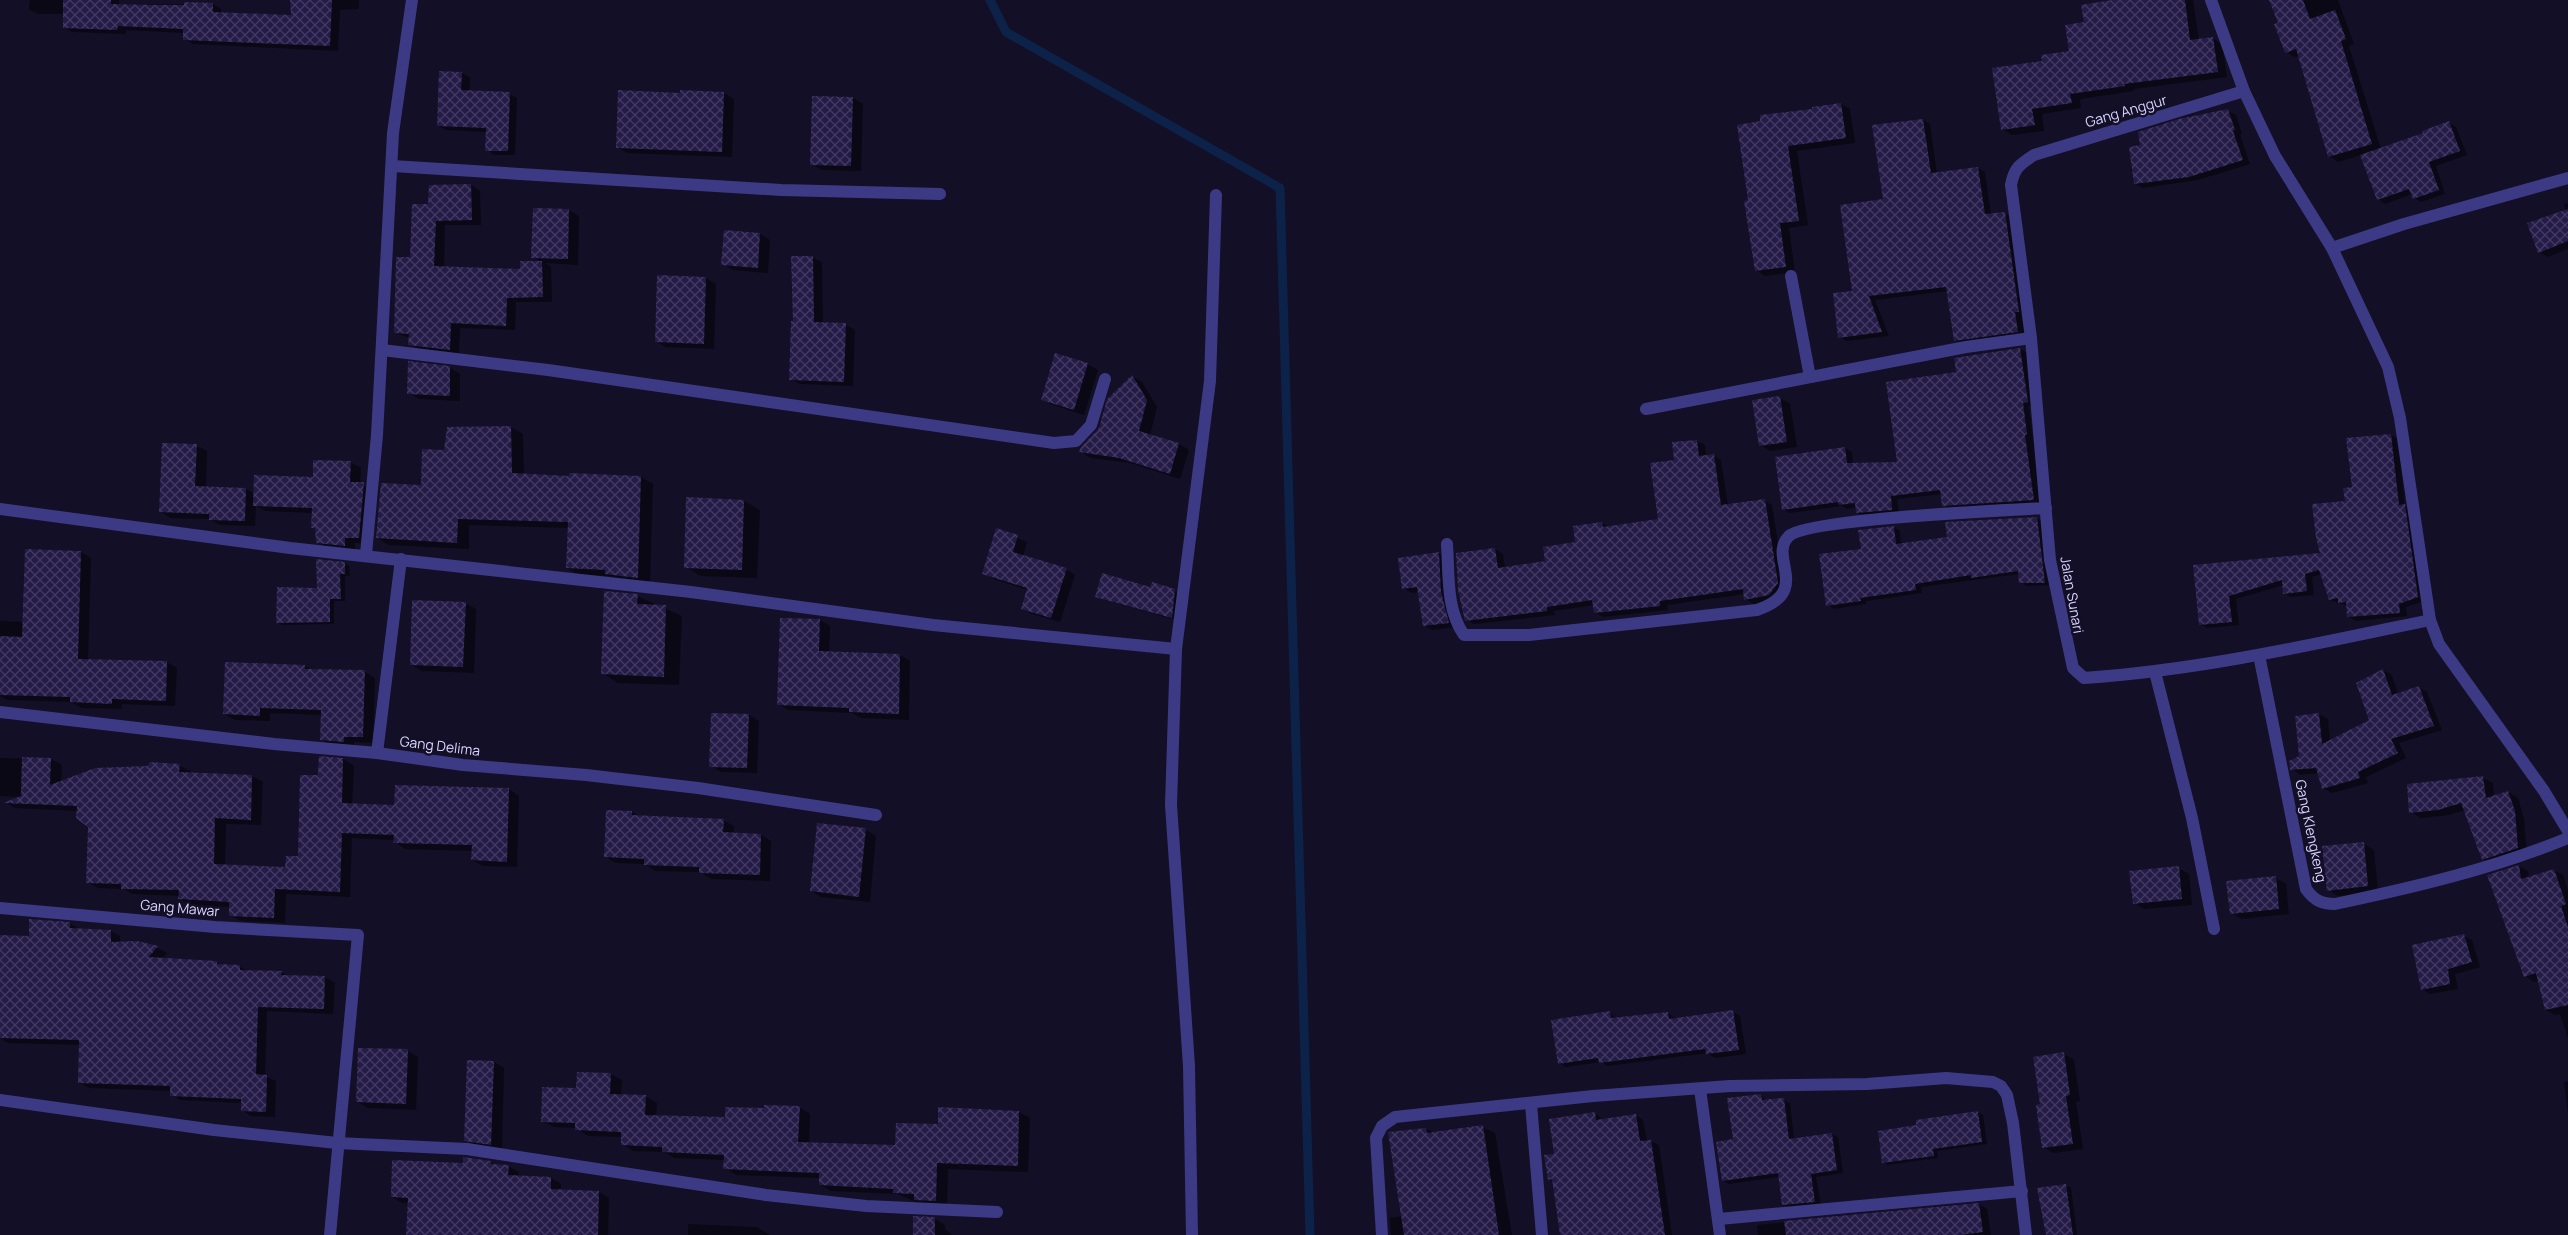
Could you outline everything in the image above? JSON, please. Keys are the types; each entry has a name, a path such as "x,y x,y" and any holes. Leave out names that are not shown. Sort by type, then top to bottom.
{"street":[{"path":"366,554 382,350 383,298 399,78 412,0"},
{"path":"2211,0 2244,92 2275,156 2332,248 2388,367 2400,418 2430,620 2439,644 2454,669 2544,792 2568,831"},
{"name":"Gang Anggur","path":"2018,165 2034,155 2057,147 2244,92"},
{"name":"Jalan Sunari","path":"2018,165 2011,185 2031,338 2050,560 2064,637 2076,673 2084,678 2155,672 2259,655 2430,620"},
{"path":"392,166 781,190 940,194"},
{"path":"2332,248 2404,224 2568,178"},
{"path":"1192,1235 1190,1066 1171,805 1176,650 1210,381 1216,195"},
{"path":"1791,276 1810,377"},
{"path":"1646,409 1966,347 2031,338"},
{"path":"382,350 548,370 1054,443 1076,441 1091,425 1105,379"},
{"path":"1447,544 1450,593 1457,626 1464,635 1529,635 1757,610 1774,605 1782,597 1785,588 1784,545 1788,536 1800,530 1842,523 2046,508"},
{"path":"0,509 290,548 366,554 691,592 933,625 1176,650"},
{"path":"378,752 401,559"},
{"name":"Gang Klengkeng","path":"2259,655 2306,889 2323,904 2334,904 2462,875 2516,859 2568,838"},
{"path":"2155,672 2192,818 2214,929"},
{"name":"Gang Delima","path":"0,712 274,744 378,752 463,765 586,775 698,788 876,815"},
{"name":"Gang Mawar","path":"0,908 225,928 358,935 337,1143"},
{"path":"1382,1235 1376,1138 1386,1122 1395,1117 1593,1096 1765,1084 1867,1084 1946,1078 1992,1082 2001,1086 2007,1095 2022,1192 2026,1235"},
{"path":"1700,1089 1720,1235"},
{"path":"0,1100 214,1130 337,1143 467,1149 674,1182 866,1206 996,1212"},
{"path":"1531,1104 1542,1235"},
{"path":"330,1235 337,1143"},
{"path":"1719,1219 2022,1192"}],"building":[{"path":"63,0 111,0 111,4 155,5 184,5 184,2 213,3 213,12 291,15 290,0 332,0 330,46 183,40 183,29 118,26 117,30 63,28"},
{"path":"2112,0 2185,0 2190,40 2213,37 2218,72 2124,84 2125,86 2070,94 2072,103 2032,109 2035,125 2001,130 1992,68 2042,61 2041,55 2069,51 2065,25 2084,22 2081,5"},
{"path":"2269,0 2303,0 2310,19 2335,10 2346,39 2341,41 2372,144 2328,157 2296,49 2285,53 2274,24 2278,23"},
{"path":"439,71 462,72 461,90 510,92 508,151 485,151 486,128 437,126"},
{"path":"618,90 680,93 680,90 724,92 722,152 616,148"},
{"path":"812,96 853,97 851,166 810,165"},
{"path":"1841,103 1846,138 1788,146 1799,221 1780,223 1786,267 1755,271 1744,201 1748,200 1737,125 1760,121 1760,115 1812,109 1812,107"},
{"path":"2228,109 2243,160 2189,177 2134,184 2129,147 2140,145 2138,132 2179,119"},
{"path":"1923,119 1931,173 1978,167 1985,214 2005,212 2019,312 2015,312 2018,332 1954,341 1946,287 1869,296 1882,332 1838,338 1833,293 1852,291 1840,205 1883,199 1872,125"},
{"path":"2449,121 2460,151 2429,162 2439,190 2413,199 2409,189 2377,200 2360,155 2423,133 2422,131"},
{"path":"471,184 472,220 436,221 434,266 520,269 520,261 542,261 543,297 507,298 506,326 451,323 450,350 408,345 409,334 394,333 396,257 410,257 412,204 428,204 429,185"},
{"path":"533,208 569,209 568,259 531,258"},
{"path":"2568,209 2568,241 2538,253 2527,223"},
{"path":"724,230 760,233 758,268 721,265"},
{"path":"791,256 813,256 814,322 846,323 844,382 789,380 791,321 793,321"},
{"path":"657,275 706,277 704,344 655,342"},
{"path":"2020,348 2028,402 2023,403 2027,434 2025,435 2034,500 1942,506 1940,490 1891,496 1892,510 1856,513 1855,503 1839,505 1838,502 1782,510 1775,457 1845,447 1847,463 1897,462 1886,382 1956,372 1954,358"},
{"path":"1055,353 1088,363 1074,410 1041,400"},
{"path":"408,361 450,366 450,396 407,394"},
{"path":"1132,375 1147,400 1139,431 1179,443 1170,474 1119,458 1079,452 1081,447 1099,428 1107,399"},
{"path":"1780,396 1787,442 1759,446 1752,400"},
{"path":"511,426 512,473 569,476 569,473 641,476 638,578 605,574 605,570 566,568 568,522 458,519 457,543 376,538 381,483 421,485 422,449 444,450 447,427"},
{"path":"2391,434 2399,505 2405,504 2418,597 2399,604 2400,613 2347,617 2346,602 2338,603 2338,598 2329,600 2319,570 2305,574 2307,591 2283,594 2282,580 2229,596 2232,622 2199,625 2193,565 2320,553 2316,538 2312,504 2345,501 2343,488 2352,487 2346,438"},
{"path":"1697,440 1699,456 1714,454 1721,505 1765,499 1778,583 1769,595 1744,600 1743,589 1660,601 1660,606 1594,613 1592,600 1547,607 1547,611 1465,621 1458,590 1456,553 1495,548 1498,568 1545,561 1543,547 1575,542 1573,526 1602,522 1603,527 1658,519 1650,463 1674,460 1672,442"},
{"path":"162,443 197,444 195,486 246,488 245,521 209,520 209,514 159,512"},
{"path":"313,460 351,461 350,482 364,482 359,538 345,538 345,546 316,543 315,528 311,528 312,508 253,506 254,475 313,477"},
{"path":"686,497 744,500 742,570 684,568"},
{"path":"2037,517 2045,583 2019,583 2018,571 1971,578 1971,575 1915,584 1916,590 1860,598 1861,601 1826,606 1819,554 1861,549 1858,530 1894,526 1896,544 1947,537 1945,522"},
{"path":"996,528 1018,535 1013,552 1067,568 1051,618 1021,609 1027,588 982,574"},
{"path":"25,549 81,551 78,659 167,661 166,701 112,699 112,704 70,702 70,697 0,695 0,636 22,637"},
{"path":"1439,552 1441,592 1449,623 1423,626 1417,587 1402,589 1398,558"},
{"path":"316,559 345,562 345,574 340,574 341,599 330,599 330,622 276,623 277,587 317,588"},
{"path":"1102,573 1150,587 1152,582 1175,589 1172,618 1095,597"},
{"path":"604,591 638,594 637,604 666,605 664,677 601,674"},
{"path":"412,600 466,602 463,667 410,665"},
{"path":"780,618 820,619 819,651 900,654 899,714 849,712 849,708 777,705"},
{"path":"225,662 305,665 305,669 365,670 363,737 344,737 344,742 320,740 321,710 260,708 260,716 223,714"},
{"path":"2383,669 2392,695 2419,686 2434,726 2391,739 2398,753 2358,772 2360,778 2322,789 2316,768 2290,770 2289,761 2299,756 2295,716 2319,713 2322,744 2369,720 2356,683"},
{"path":"711,713 749,714 747,768 709,767"},
{"path":"319,756 343,758 342,803 394,805 395,785 509,788 507,862 471,860 472,845 393,843 394,835 342,833 340,892 275,889 274,918 229,916 229,902 178,899 179,890 121,889 121,884 86,883 88,827 76,818 77,806 3,803 21,796 22,757 51,758 50,785 95,768 147,766 150,762 180,764 179,772 252,775 251,820 215,818 214,864 285,867 286,856 298,856 300,775 318,775"},
{"path":"2483,776 2486,798 2508,791 2515,811 2518,848 2482,860 2461,803 2438,810 2409,813 2407,784"},
{"path":"606,810 632,811 632,815 724,819 723,832 761,834 760,875 699,873 699,867 644,865 644,859 604,857"},
{"path":"817,823 866,828 859,897 810,891"},
{"path":"2364,842 2368,886 2327,891 2322,846"},
{"path":"2519,865 2521,879 2554,869 2566,904 2561,906 2568,927 2568,1005 2545,1010 2536,973 2524,977 2487,875"},
{"path":"2179,866 2182,899 2133,904 2129,871"},
{"path":"2276,876 2279,909 2230,914 2226,881"},
{"path":"29,919 70,922 70,928 111,930 111,942 137,941 158,946 149,957 217,961 217,964 240,965 240,970 282,971 281,975 325,976 324,1009 258,1007 256,1074 267,1075 266,1112 241,1111 241,1099 170,1096 170,1086 78,1083 79,1040 0,1038 0,935 29,936"},
{"path":"2464,934 2472,962 2448,969 2450,984 2421,990 2412,945"},
{"path":"1733,1010 1739,1050 1706,1054 1705,1049 1599,1063 1598,1058 1558,1064 1551,1020 1610,1011 1611,1018 1668,1012 1669,1019"},
{"path":"358,1048 408,1049 406,1104 356,1102"},
{"path":"2064,1052 2070,1095 2066,1096 2073,1144 2042,1148 2036,1105 2040,1104 2033,1057"},
{"path":"467,1060 494,1061 491,1145 464,1141"},
{"path":"577,1072 611,1073 610,1094 646,1095 645,1115 725,1117 725,1107 764,1108 764,1105 800,1106 798,1142 895,1145 896,1123 938,1124 938,1107 1019,1111 1018,1166 937,1163 936,1201 914,1200 914,1194 893,1193 893,1189 819,1185 819,1173 723,1169 724,1155 662,1152 662,1147 621,1145 621,1132 575,1130 575,1123 541,1122 542,1087 576,1088"},
{"path":"1761,1094 1762,1100 1784,1098 1789,1139 1832,1133 1837,1170 1811,1174 1815,1202 1782,1205 1778,1173 1722,1181 1716,1142 1733,1139 1727,1098"},
{"path":"1978,1111 1982,1142 1933,1149 1934,1156 1882,1163 1878,1131 1916,1125 1916,1120"},
{"path":"1595,1112 1596,1120 1636,1114 1640,1141 1651,1140 1665,1235 1560,1235 1552,1179 1548,1180 1544,1155 1554,1154 1549,1119"},
{"path":"1483,1125 1499,1235 1404,1235 1388,1132 1426,1128 1427,1133"},
{"path":"463,1157 491,1161 491,1164 509,1165 508,1175 551,1177 551,1189 599,1191 598,1235 406,1235 408,1198 391,1197 392,1160 463,1163"},
{"path":"2066,1184 2073,1235 2046,1235 2037,1188"},
{"path":"1979,1203 1983,1232 1961,1235 1786,1235 1784,1221"},
{"path":"913,1216 935,1217 935,1235 913,1235"}],"waterway":[{"path":"990,0 1006,32 1280,188 1310,1235"}]}
